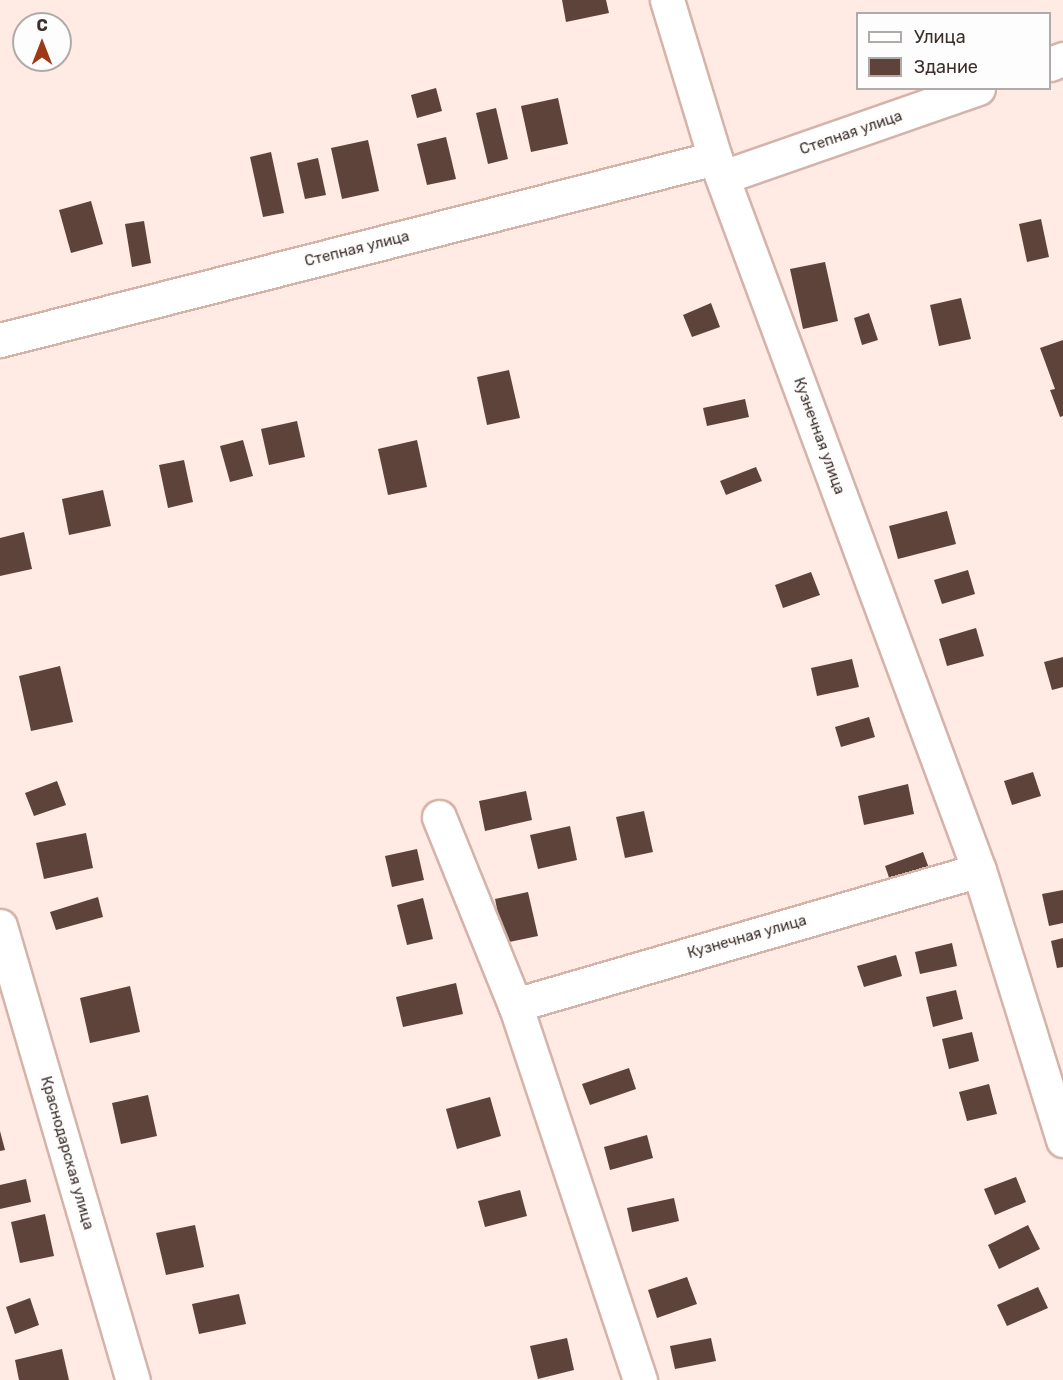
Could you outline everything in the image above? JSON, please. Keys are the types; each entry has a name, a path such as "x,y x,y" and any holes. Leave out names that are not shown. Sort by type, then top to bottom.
{"street":[{"name":"Кузнечная улица","path":"667,0 719,167 979,870 1063,1140"},
{"name":"Степная улица","path":"0,340 719,167 971,90"},
{"path":"439,817 515,1005 640,1380"},
{"name":"Кузнечная улица","path":"515,1005 979,870"},
{"name":"Краснодарская улица","path":"0,926 133,1380"}],"building":[{"path":"562,0 606,0 609,13 566,22"},
{"path":"436,88 442,111 417,118 411,95"},
{"path":"558,98 568,144 531,152 521,106"},
{"path":"496,108 508,159 488,164 476,113"},
{"path":"446,137 456,179 427,185 417,144"},
{"path":"368,140 379,191 342,199 331,148"},
{"path":"271,152 284,213 263,217 250,157"},
{"path":"318,158 326,195 305,199 297,163"},
{"path":"91,201 103,244 71,253 59,210"},
{"path":"1041,219 1049,257 1027,262 1019,224"},
{"path":"144,221 151,263 132,267 125,224"},
{"path":"825,262 838,321 803,329 790,269"},
{"path":"961,298 971,339 939,346 930,305"},
{"path":"711,303 720,327 692,337 683,315"},
{"path":"869,313 878,340 862,345 854,318"},
{"path":"1063,340 1063,416 1060,417 1050,390 1055,389 1040,348"},
{"path":"509,370 520,418 487,425 477,377"},
{"path":"745,399 749,417 707,426 703,408"},
{"path":"297,421 305,457 269,465 261,429"},
{"path":"243,440 253,476 230,482 220,446"},
{"path":"417,440 427,487 388,495 378,449"},
{"path":"184,460 193,502 168,508 159,465"},
{"path":"756,467 762,481 726,495 720,481"},
{"path":"103,490 111,526 69,535 62,499"},
{"path":"947,511 956,544 898,559 889,526"},
{"path":"24,532 32,569 0,576 0,538"},
{"path":"968,570 975,594 942,604 934,580"},
{"path":"811,572 820,595 783,608 775,585"},
{"path":"976,628 984,656 947,666 939,639"},
{"path":"1063,657 1063,687 1052,690 1044,662"},
{"path":"852,659 859,687 817,696 811,668"},
{"path":"60,666 73,722 31,731 19,676"},
{"path":"869,717 875,737 841,747 835,727"},
{"path":"1033,772 1041,796 1012,805 1004,781"},
{"path":"57,781 66,805 34,816 25,793"},
{"path":"908,784 914,814 864,825 858,796"},
{"path":"526,791 532,820 485,831 479,801"},
{"path":"644,811 653,852 625,858 616,817"},
{"path":"570,826 577,860 538,869 530,835"},
{"path":"86,833 93,868 44,879 36,843"},
{"path":"417,849 424,880 392,887 385,856"},
{"path":"923,852 930,871 892,886 885,866"},
{"path":"1063,890 1063,923 1049,926 1042,894"},
{"path":"528,892 538,936 504,943 495,899"},
{"path":"98,897 103,917 56,930 50,912"},
{"path":"423,898 433,939 407,945 397,905"},
{"path":"1063,938 1063,967 1057,968 1051,941"},
{"path":"952,943 957,966 920,974 915,952"},
{"path":"896,955 902,976 864,987 857,966"},
{"path":"456,983 463,1014 403,1027 396,997"},
{"path":"130,986 140,1032 90,1043 80,998"},
{"path":"956,990 963,1019 933,1027 926,997"},
{"path":"972,1032 979,1061 949,1069 942,1039"},
{"path":"629,1068 636,1089 590,1105 582,1084"},
{"path":"989,1084 997,1114 967,1121 959,1092"},
{"path":"148,1095 157,1136 121,1144 112,1103"},
{"path":"490,1097 501,1136 457,1149 446,1109"},
{"path":"0,1131 5,1150 0,1151"},
{"path":"647,1135 653,1158 610,1170 604,1147"},
{"path":"1016,1177 1026,1202 995,1215 984,1189"},
{"path":"26,1179 31,1202 0,1209 0,1185"},
{"path":"520,1190 527,1216 485,1227 478,1201"},
{"path":"674,1198 679,1221 632,1232 627,1208"},
{"path":"45,1214 54,1256 20,1263 11,1222"},
{"path":"195,1225 204,1267 166,1275 156,1233"},
{"path":"1028,1225 1040,1249 999,1269 988,1245"},
{"path":"687,1277 697,1304 657,1318 648,1290"},
{"path":"1038,1287 1048,1308 1007,1326 997,1305"},
{"path":"239,1294 246,1324 199,1334 192,1304"},
{"path":"30,1298 39,1325 15,1334 6,1307"},
{"path":"567,1338 574,1370 538,1379 530,1346"},
{"path":"711,1338 716,1361 675,1369 670,1346"},
{"path":"62,1349 69,1380 19,1380 15,1360"}]}
